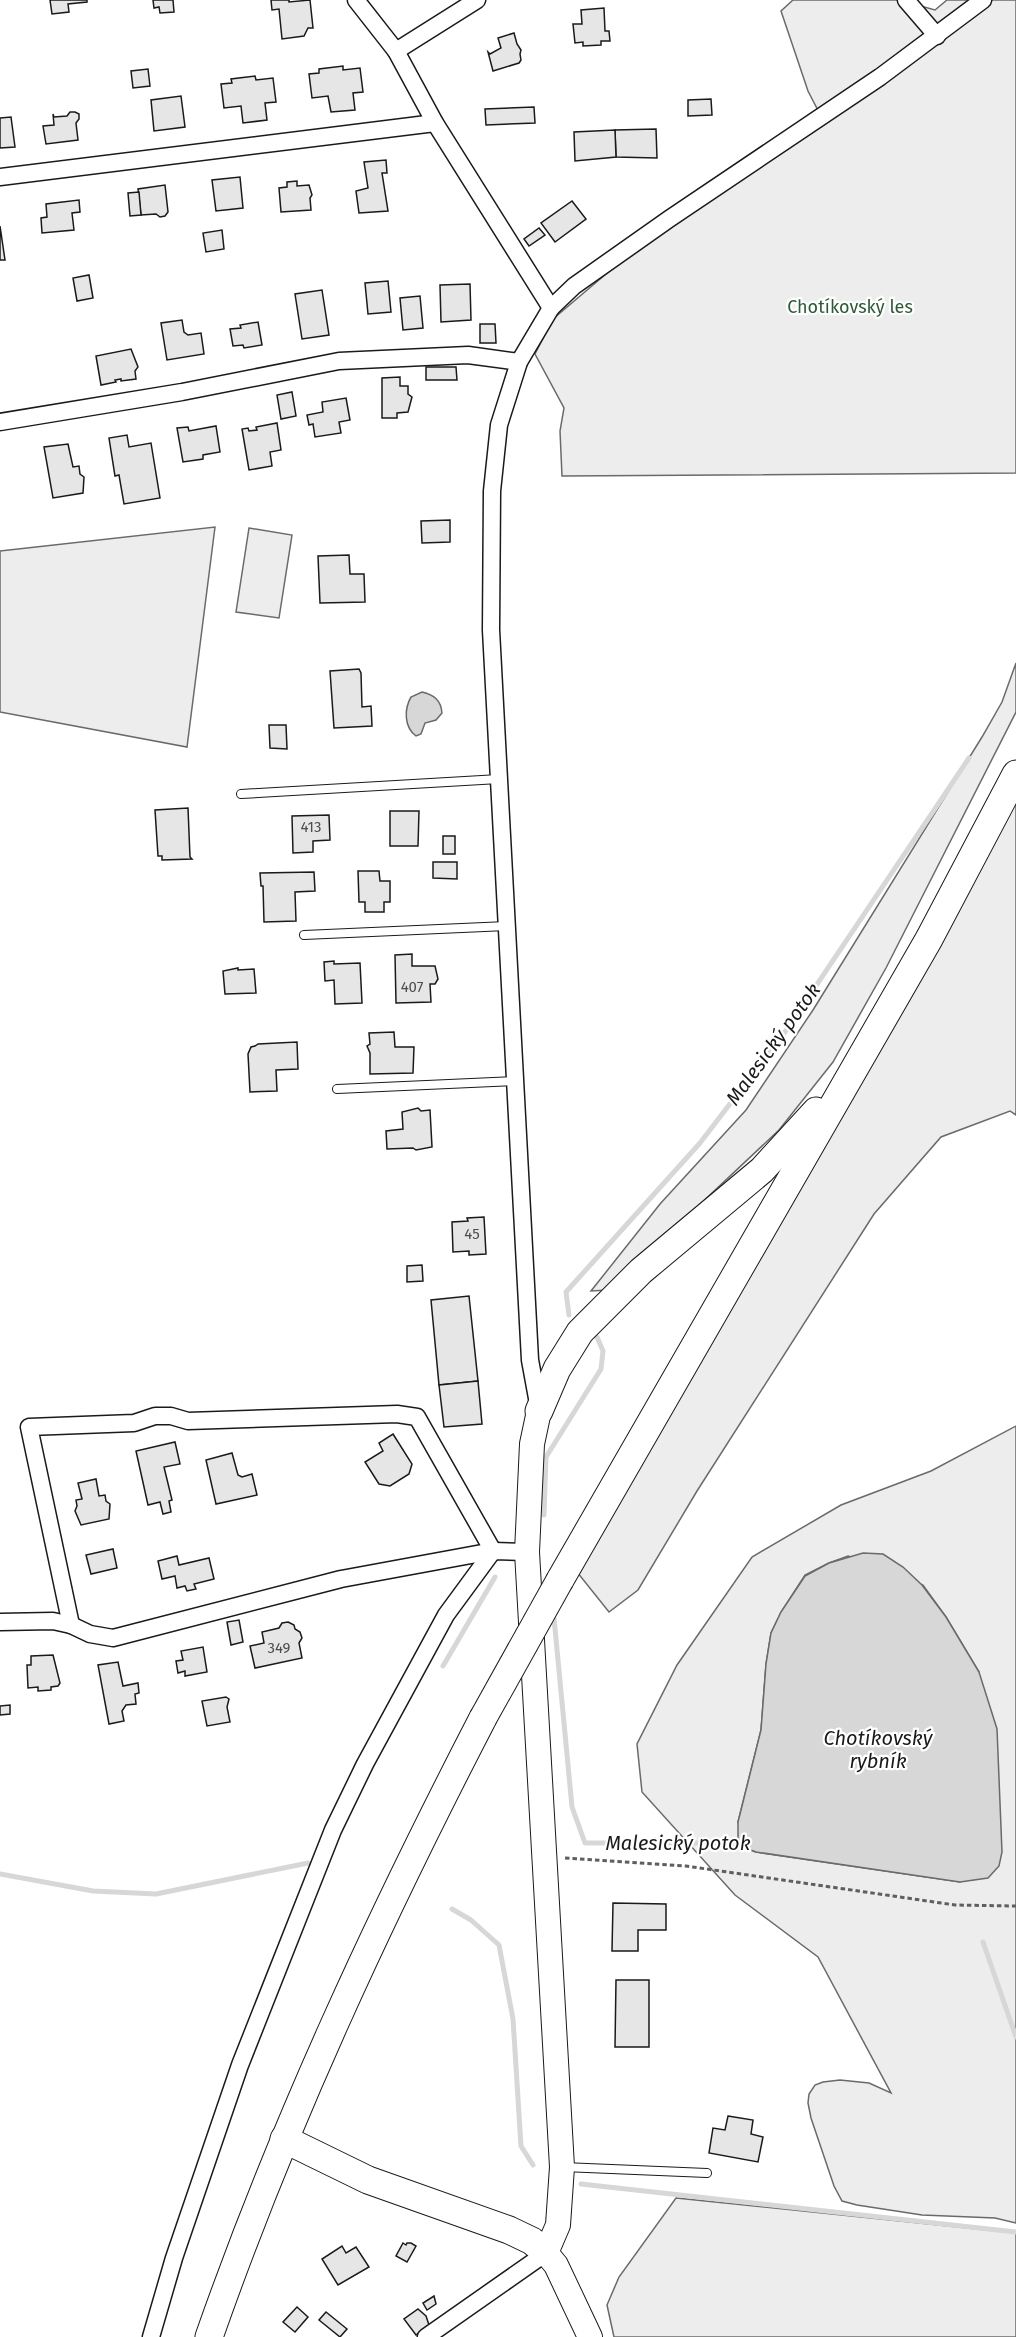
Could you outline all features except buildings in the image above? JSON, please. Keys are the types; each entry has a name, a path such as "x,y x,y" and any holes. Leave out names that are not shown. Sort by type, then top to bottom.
{"main road":[{"path":"209,2337 284,2139 372,1940 422,1836 483,1718 560,1580 865,1052 940,919 1016,774"},
{"path":"539,1411 556,1369 580,1332 641,1271 762,1170 798,1133 865,1052"},
{"path":"284,2139 368,2180 509,2230 532,2241 546,2253"}],"street":[{"path":"356,0 396,51 435,123 551,308"},
{"path":"396,51 477,0"},
{"path":"906,0 937,36"},
{"path":"426,2337 546,2253 558,2225 562,2167 527,1552 532,1444 539,1411 530,1360 491,630 492,491 499,425 519,362 551,308 574,286 880,77 982,0"},
{"path":"0,177 435,123"},
{"path":"0,422 182,392 339,361 468,355 519,362"},
{"path":"71,1625 29,1427 134,1423 152,1417 166,1416 188,1421 397,1414 417,1417 493,1551"},
{"path":"0,1622 54,1621 71,1625 90,1634 113,1638 340,1579 493,1551 527,1552"},
{"path":"151,2337 174,2258 240,2065 333,1830 365,1764 446,1615 493,1551"},
{"path":"546,2253 559,2272 590,2337"}],"lane":[{"path":"241,794 499,779"},
{"path":"304,935 507,926"},
{"path":"337,1089 515,1081"},
{"path":"562,2167 707,2173"}],"path":[{"path":"544,1856 686,1866 955,1905 1016,1906"}],"shaded area":[{"name":"Chotíkovský les","path":"793,0 899,0 935,10 947,0 1016,0 1016,473 562,476 560,431 564,408 535,354 553,319 626,257 825,124 808,91 781,11"},
{"path":"215,527 187,747 0,712 0,551"},
{"path":"249,528 292,535 279,618 236,612"},
{"path":"1016,663 1016,712 886,968 833,1062 779,1130 609,1290 591,1291 660,1204 746,1110 813,1010 982,737 1002,702"},
{"path":"1016,792 1016,1115 1010,1111 941,1137 874,1214 697,1491 638,1590 609,1612 577,1572 918,985"},
{"path":"1016,1426 1016,2223 995,2218 922,2215 842,2201 834,2186 811,2118 809,2094 815,2085 840,2080 869,2083 891,2093 818,1957 735,1895 642,1792 637,1744 677,1665 752,1557 841,1505 931,1471","holes":["848,1556 923,1585 946,1617 979,1672 960,1882 748,1849 738,1822 761,1730 771,1633 781,1612 805,1575"]},
{"path":"676,2198 1016,2233 1016,2337 614,2337 607,2305 619,2277"}],"water":[{"path":"422,692 436,699 442,713 436,720 425,723 421,734 416,736 409,728 406,712 411,697"},
{"name":"Chotíkovský rybník","path":"863,1553 883,1554 903,1567 922,1585 946,1617 979,1672 997,1729 1002,1852 999,1866 988,1878 960,1882 756,1852 748,1849 738,1839 738,1822 761,1730 771,1633 781,1612 805,1576 829,1563"}],"waterway":[{"name":"Malesický potok","path":"569,1315 566,1292 700,1143 785,1032 969,758"},
{"name":"Malesický potok","path":"544,1515 546,1457 601,1369 603,1351 597,1337"},
{"path":"443,1666 495,1577"},
{"name":"Malesický potok","path":"554,1618 572,1807 585,1843 748,1843"},
{"path":"0,1874 93,1891 156,1894 308,1863"},
{"path":"452,1909 471,1920 499,1945 513,2019 521,2146 533,2165"},
{"path":"983,1942 1016,2037"},
{"path":"581,2184 1016,2232"}]}
